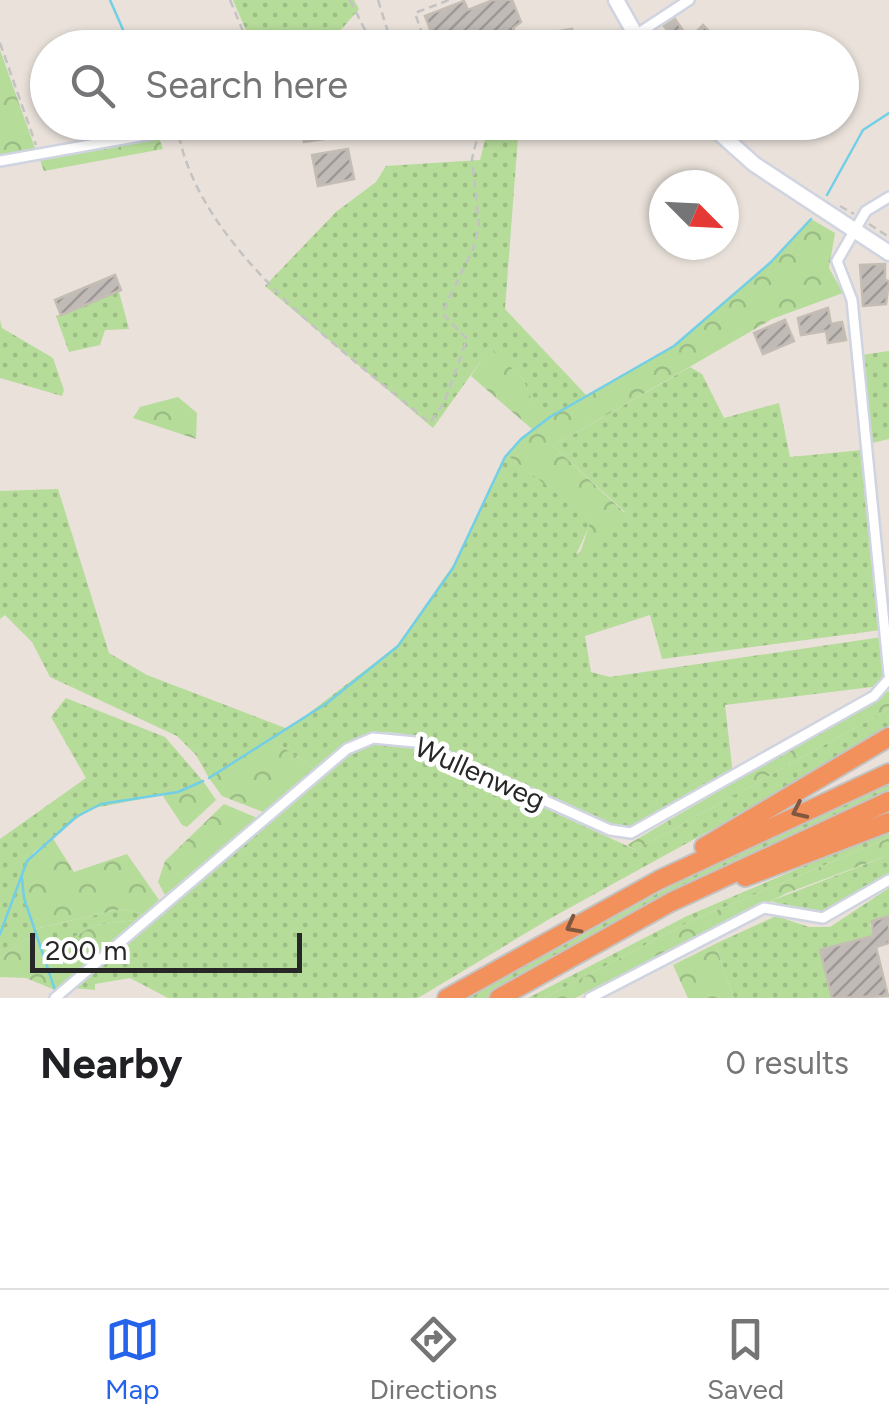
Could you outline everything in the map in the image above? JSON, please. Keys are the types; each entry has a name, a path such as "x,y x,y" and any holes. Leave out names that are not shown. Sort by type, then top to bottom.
{"highway":[{"path":"659,880 724,834 889,737"},
{"path":"447,998 659,880 889,772"},
{"path":"499,998 672,902 889,801"},
{"path":"672,902 889,822"}],"main road":[{"path":"616,0 632,30"},
{"path":"727,140 754,164 857,224 889,253"}],"street":[{"path":"654,30 690,0"},
{"path":"0,161 120,140"},
{"path":"857,224 871,205 889,198"},
{"name":"Wullenweg","path":"56,998 347,749 373,738 414,742 610,830 630,833 874,696 889,676 852,300 836,265 857,224"},
{"path":"590,998 764,908 824,918 889,880"}],"path":[{"path":"230,0 242,30"},
{"path":"350,0 365,30"},
{"path":"378,0 387,30"},
{"path":"421,30 415,12 449,0"},
{"path":"0,43 30,128"},
{"path":"34,140 39,154"},
{"path":"182,140 201,194 263,279 430,423 444,403 467,339 442,313 442,305 462,274 479,226 472,159 477,140"},
{"path":"834,204 857,224 889,237"}],"green space":[{"path":"233,0 354,0 359,9 341,30 246,30"},
{"path":"0,50 36,151 0,158"},
{"path":"148,140 160,140 163,149 44,171 40,160"},
{"path":"485,140 518,140 505,309 587,396 540,423 523,379 490,348 433,428 265,286 336,212 376,182 386,166 480,160"},
{"path":"811,219 835,233 829,268 843,293 772,319 553,446 625,513 578,559 591,520 507,455 532,429 471,376 490,347 523,379 541,423 674,346 771,262"},
{"path":"118,288 129,329 105,330 100,345 69,352 56,316"},
{"path":"0,320 2,328 53,358 64,390 62,396 0,378"},
{"path":"889,351 889,439 872,443 862,355"},
{"path":"690,367 702,374 724,418 779,403 790,457 863,450 881,630 662,659 650,615 585,636 591,672 610,677 882,637 886,676 880,686 725,705 733,775 633,828 606,826 408,735 394,733 358,739 315,769 271,739 209,778 196,755 177,736 50,677 32,642 5,615 0,619 0,491 58,489 109,653 147,675 288,729 398,645 458,558 507,455 592,520 576,555 625,512 553,446"},
{"path":"178,397 197,413 196,439 133,418 140,407"},
{"path":"889,691 889,709 636,850 627,845"},
{"path":"66,698 165,737 203,781 178,792 89,809 33,853 22,882 35,929 121,909 144,914 136,920 95,925 64,943 44,946 27,938 0,958 0,839 86,778 51,717"},
{"path":"889,709 889,732 551,918 418,998 168,998 130,978 95,984 95,990 73,988 343,757 375,742 407,745 636,850"},
{"path":"271,739 315,769 263,812 222,796 209,778"},
{"path":"203,781 216,800 187,827 182,825 163,796"},
{"path":"889,783 889,796 553,961 489,998 467,998 702,869"},
{"path":"224,804 257,818 165,895 158,882 165,861"},
{"path":"889,830 889,838 691,921 544,998 528,998 687,916"},
{"path":"52,837 74,872 127,854 159,900 144,914 121,909 34,929 23,879 31,859"},
{"path":"889,838 889,855 787,893 575,998 544,998 691,921"},
{"path":"889,855 889,874 831,915 771,901"},
{"path":"889,888 889,932 886,920 870,924 873,938 821,952 833,998 734,998 715,944 776,916 809,927 830,927"},
{"path":"136,920 55,990 26,978 0,977 0,958 27,938 44,946 64,943 95,925"},
{"path":"715,944 734,998 688,998 673,965"}],"building":[{"path":"493,0 512,0 521,22 514,30 430,30 425,16 464,1 468,10"},
{"path":"675,19 683,30 667,30 664,26"},
{"path":"348,149 354,179 318,186 312,155"},
{"path":"885,264 885,280 889,281 886,304 863,306 860,265"},
{"path":"115,275 121,290 61,315 55,300"},
{"path":"828,308 831,324 842,322 846,340 828,343 826,331 801,335 798,318"},
{"path":"785,320 794,341 763,354 754,333"},
{"path":"889,916 889,943 876,947 888,996 832,998 820,950 873,936 872,921"}],"waterway":[{"path":"110,0 123,30"},
{"path":"859,137 863,130 889,113"},
{"path":"827,195 857,140"},
{"path":"209,778 327,703 398,646 453,568 505,457 521,439 550,417 674,346 771,262 811,219"},
{"path":"0,934 27,861 76,817 101,804 178,792 203,781"},
{"path":"22,878 24,898 55,990"}]}
